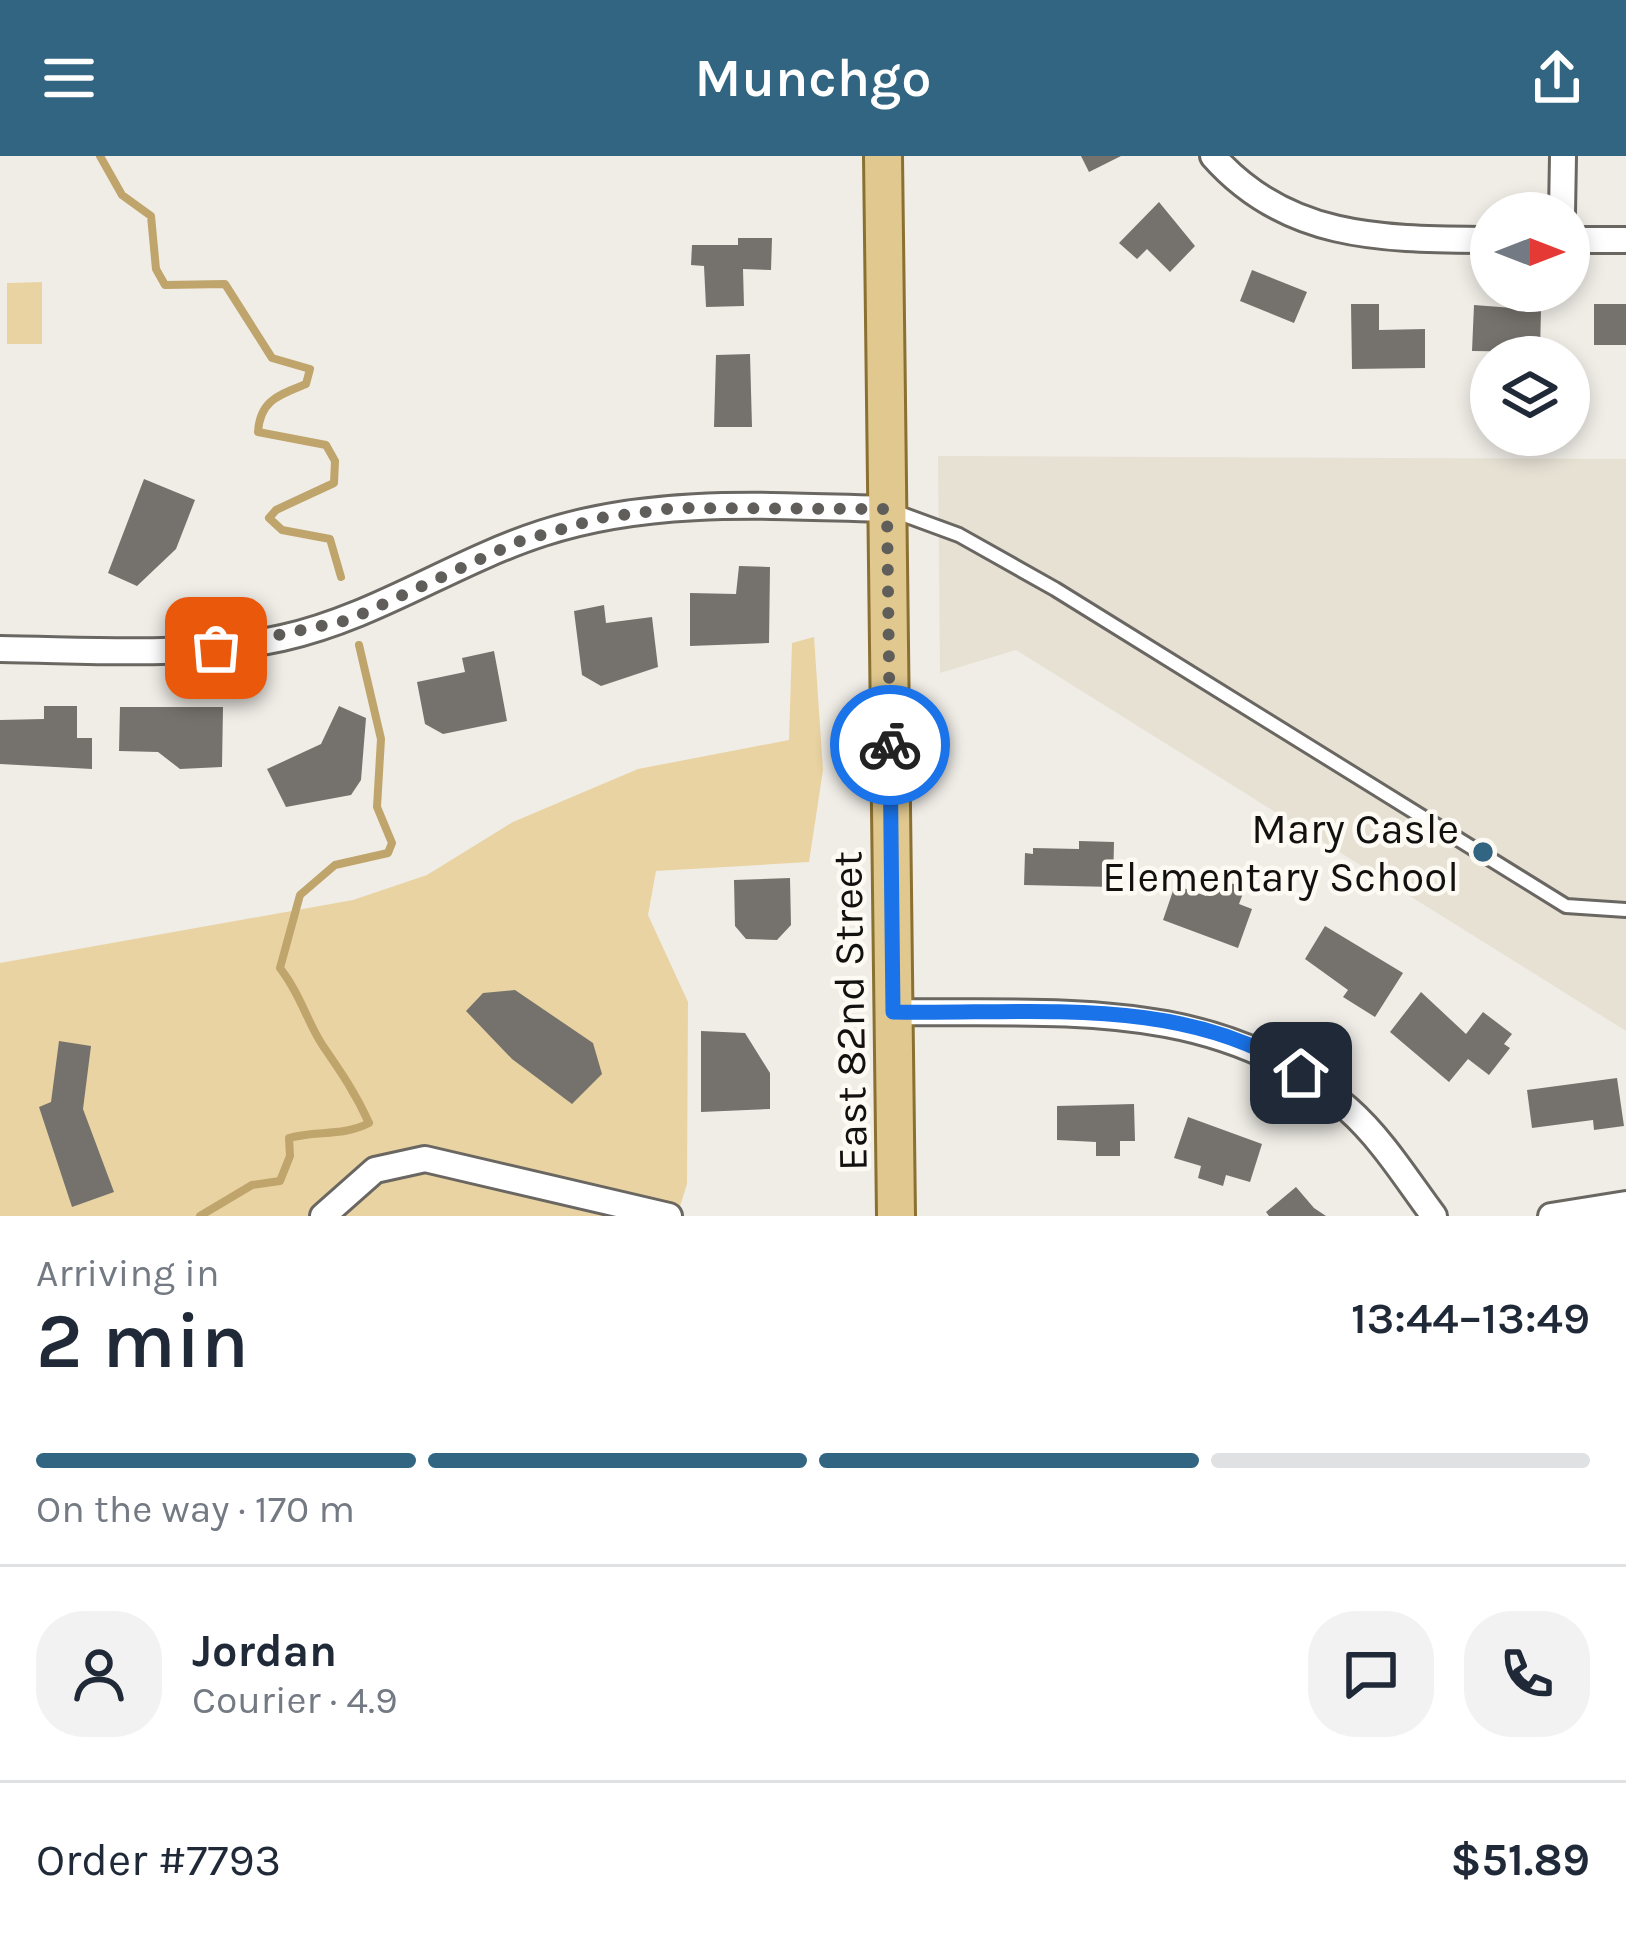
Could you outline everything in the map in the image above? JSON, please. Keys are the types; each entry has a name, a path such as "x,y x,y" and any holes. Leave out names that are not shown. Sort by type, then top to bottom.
{"main road":[{"name":"East 82nd Street","path":"883,156 896,1216"}],"street":[{"path":"1213,156 1265,201 1344,234 1470,239"},
{"path":"1562,192 1563,156"},
{"path":"1590,240 1626,240"},
{"path":"0,650 204,649 278,639 361,616 517,542 626,513 699,508 887,509"},
{"path":"893,1012 1142,1017 1236,1040 1292,1067 1350,1111 1434,1216"},
{"path":"323,1216 365,1176 424,1159 669,1216"},
{"path":"1551,1216 1626,1204"}],"lane":[{"path":"887,509 958,535 1055,589 1566,906 1626,910"}],"shaded area":[{"path":"42,282 42,344 7,344 7,283"},
{"name":"Mary Casle Elementary School","path":"938,456 1626,459 1626,1031 1016,650 940,673"},
{"path":"814,637 823,770 809,862 656,871 648,915 688,1002 687,1184 677,1216 0,1216 0,963 353,900 427,875 513,822 638,769 789,740 792,643"}],"building":[{"path":"1081,156 1121,156 1089,172"},
{"path":"1159,202 1195,246 1170,272 1147,249 1137,259 1119,243"},
{"path":"738,238 772,238 771,270 743,269 744,306 706,307 704,266 691,265 692,245 738,245"},
{"path":"1252,270 1307,292 1294,323 1240,301"},
{"path":"1351,304 1379,304 1379,330 1425,329 1425,368 1352,369"},
{"path":"1594,304 1626,304 1626,345 1594,345"},
{"path":"1474,312 1541,312 1540,336 1473,336"},
{"path":"750,354 752,427 714,427 716,355"},
{"path":"144,479 195,500 176,549 137,586 108,573"},
{"path":"739,566 770,567 769,643 690,646 690,593 736,594"},
{"path":"604,605 606,623 652,617 658,667 601,686 582,675 574,611"},
{"path":"494,651 507,721 443,734 425,724 417,682 465,672 462,658"},
{"path":"44,706 77,706 77,738 92,738 92,769 0,764 0,720 44,719"},
{"path":"339,706 366,718 361,780 351,795 286,807 267,769 321,744"},
{"path":"120,707 223,707 222,767 180,769 158,752 119,751"},
{"path":"1079,841 1114,842 1113,887 1024,885 1025,853 1033,854 1033,848 1079,849"},
{"path":"1213,877 1245,888 1239,904 1252,909 1238,948 1163,920 1175,885 1206,896"},
{"path":"790,878 791,925 777,940 746,939 735,926 734,880"},
{"path":"1325,926 1403,973 1375,1017 1343,997 1348,990 1305,959"},
{"path":"515,990 593,1043 602,1074 572,1104 512,1059 466,1011 483,993"},
{"path":"1421,992 1466,1034 1483,1012 1512,1034 1504,1044 1510,1048 1489,1075 1468,1059 1449,1082 1390,1032"},
{"path":"701,1031 745,1033 770,1073 770,1109 701,1112"},
{"path":"59,1041 91,1046 83,1109 114,1192 72,1207 39,1107 51,1102"},
{"path":"1617,1078 1624,1126 1594,1130 1593,1120 1532,1128 1527,1090"},
{"path":"1134,1104 1135,1141 1120,1141 1120,1156 1096,1156 1096,1142 1057,1140 1057,1106"},
{"path":"1188,1117 1262,1144 1250,1182 1226,1175 1223,1186 1198,1178 1201,1166 1174,1158"},
{"path":"1296,1187 1326,1216 1269,1216 1266,1212"}],"waterway":[{"path":"100,156 122,195 151,216 156,269 165,285 225,284 272,358 310,369 306,384 267,406 258,432 326,445 335,461 334,483 276,510 269,518 282,530 330,539 341,577"},
{"path":"200,1216 252,1185 280,1181 290,1156 289,1138 369,1123 280,968 300,895 335,865 388,853 392,843 377,807 381,739 359,645"}],"way so far":[{"path":"216,648 278,639 349,620 517,542 600,518 675,508 887,509 890,745"}],"place":[{"name":"Mary Casle Elementary School","path":"1483,852"}],"route":[{"path":"890,745 893,1012 1165,1020 1236,1040 1301,1073"}]}
